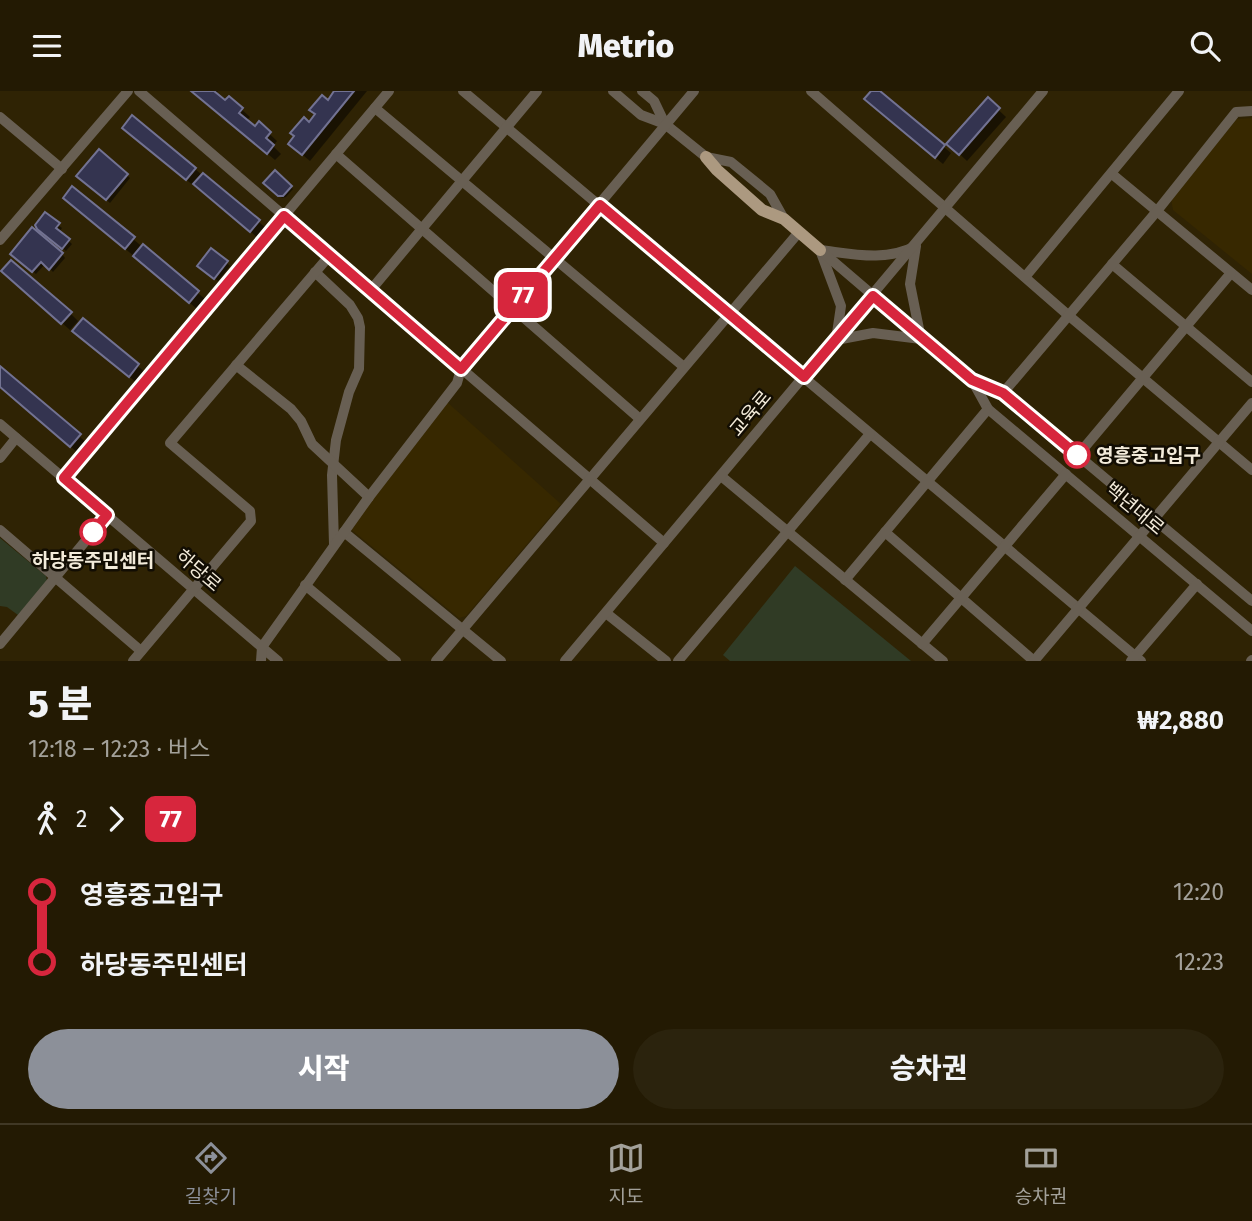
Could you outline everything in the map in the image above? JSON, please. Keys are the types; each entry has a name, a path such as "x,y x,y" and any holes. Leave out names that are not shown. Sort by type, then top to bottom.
{"main road":[{"name":"백년대로","path":"706,157 762,210 784,219 820,250"}],"street":[{"path":"0,240 128,91"},
{"path":"139,91 664,543"},
{"path":"64,478 389,91"},
{"path":"463,91 1079,608 1136,659 1196,584"},
{"path":"370,291 537,91"},
{"name":"백년대로","path":"613,91 641,115 666,124 706,157"},
{"name":"백년대로","path":"642,91 654,101 666,124"},
{"path":"261,661 262,647 369,497 457,383 461,369 694,91"},
{"path":"811,91 1068,315 1252,470"},
{"name":"교육로","path":"565,661 916,246 1043,91"},
{"path":"1025,277 1178,92"},
{"path":"375,108 684,367"},
{"path":"1003,393 1157,211 1236,112 1252,111"},
{"path":"0,117 62,169"},
{"path":"336,154 640,419"},
{"path":"1112,174 1252,290"},
{"path":"436,661 799,232"},
{"path":"916,246 909,284 921,339 873,333 836,339 841,306 820,250 879,256 916,246"},
{"name":"백년대로","path":"820,250 921,339 972,380 1003,393 1252,601"},
{"path":"133,661 251,521 250,511 170,443 330,255"},
{"path":"1112,264 1252,382"},
{"path":"315,272 350,305 360,327 359,369 339,423 332,475 334,545"},
{"path":"1077,455 1231,272"},
{"path":"236,365 291,408 302,421 312,443 369,497"},
{"name":"백년대로","path":"972,380 988,409 1252,631"},
{"path":"885,532 1034,661 1252,403"},
{"path":"845,580 988,409"},
{"name":"하당로","path":"0,424 278,661"},
{"path":"678,661 870,434"},
{"path":"0,458 16,438"},
{"path":"922,644 1066,474"},
{"path":"720,476 943,661"},
{"path":"0,644 107,515"},
{"path":"0,530 141,651"},
{"path":"344,531 501,661"},
{"path":"305,585 396,661"},
{"path":"606,613 666,661"},
{"path":"646,661 654,652"}],"shaded area":[{"path":"1252,118 1252,274 1173,210 1171,199 1237,119"},
{"path":"447,402 561,504 466,616 459,618 348,527"}],"green space":[{"path":"0,538 46,576 47,581 18,615 7,607 0,606"},
{"path":"795,566 911,661 730,661 723,655"}],"building":[{"path":"191,91 214,91 225,100 229,96 243,108 239,113 255,126 259,121 271,132 266,138 274,145 267,154"},
{"path":"334,91 354,91 302,155 288,144 294,136 290,133 304,117 309,122 315,114 309,110 322,95 328,100"},
{"path":"871,91 880,91 945,145 935,158 864,99"},
{"path":"988,97 1000,108 959,155 946,144"},
{"path":"132,115 196,168 186,180 122,128"},
{"path":"99,149 128,174 106,200 76,176"},
{"path":"275,170 292,186 283,196 278,196 263,183"},
{"path":"203,173 260,220 250,232 193,184"},
{"path":"72,186 135,237 125,249 63,198"},
{"path":"45,212 60,223 56,228 70,239 62,249 35,225"},
{"path":"32,227 63,253 49,270 41,262 32,272 10,254"},
{"path":"143,244 199,291 189,303 133,256"},
{"path":"211,248 228,261 214,279 197,266"},
{"path":"11,260 72,312 61,324 1,271"},
{"path":"83,318 139,364 129,377 72,331"},
{"path":"0,366 81,434 70,447 0,387"}],"bus line":[{"name":"77","path":"93,532 107,515 64,478 284,216 461,369 600,205 804,377 873,296 972,380 1003,393 1077,455"}],"place":[{"name":"영흥중고입구","path":"1077,455"},
{"name":"하당동주민센터","path":"93,532"}]}
